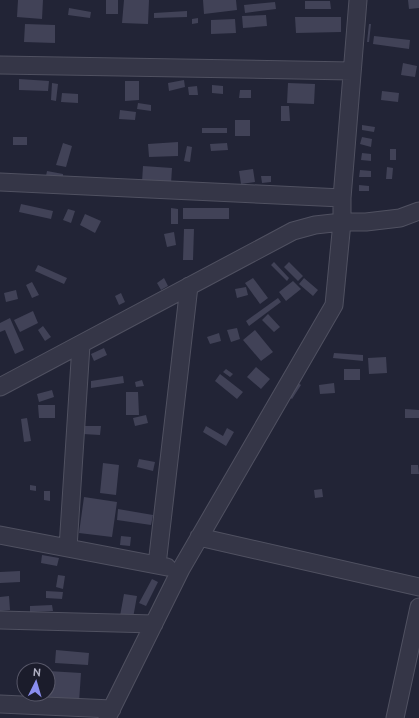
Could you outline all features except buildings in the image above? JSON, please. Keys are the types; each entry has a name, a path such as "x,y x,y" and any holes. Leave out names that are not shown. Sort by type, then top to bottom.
{"street":[{"path":"0,704 109,713 181,569 334,305 342,222 342,198 358,0"},
{"path":"0,65 352,71"},
{"path":"0,182 342,198"},
{"path":"0,387 293,231 315,225 400,218 419,211"},
{"path":"157,565 189,286"},
{"path":"68,548 81,344"},
{"path":"0,535 181,569"},
{"path":"199,537 419,587"},
{"path":"395,718 419,607"},
{"path":"0,620 154,624"}]}
